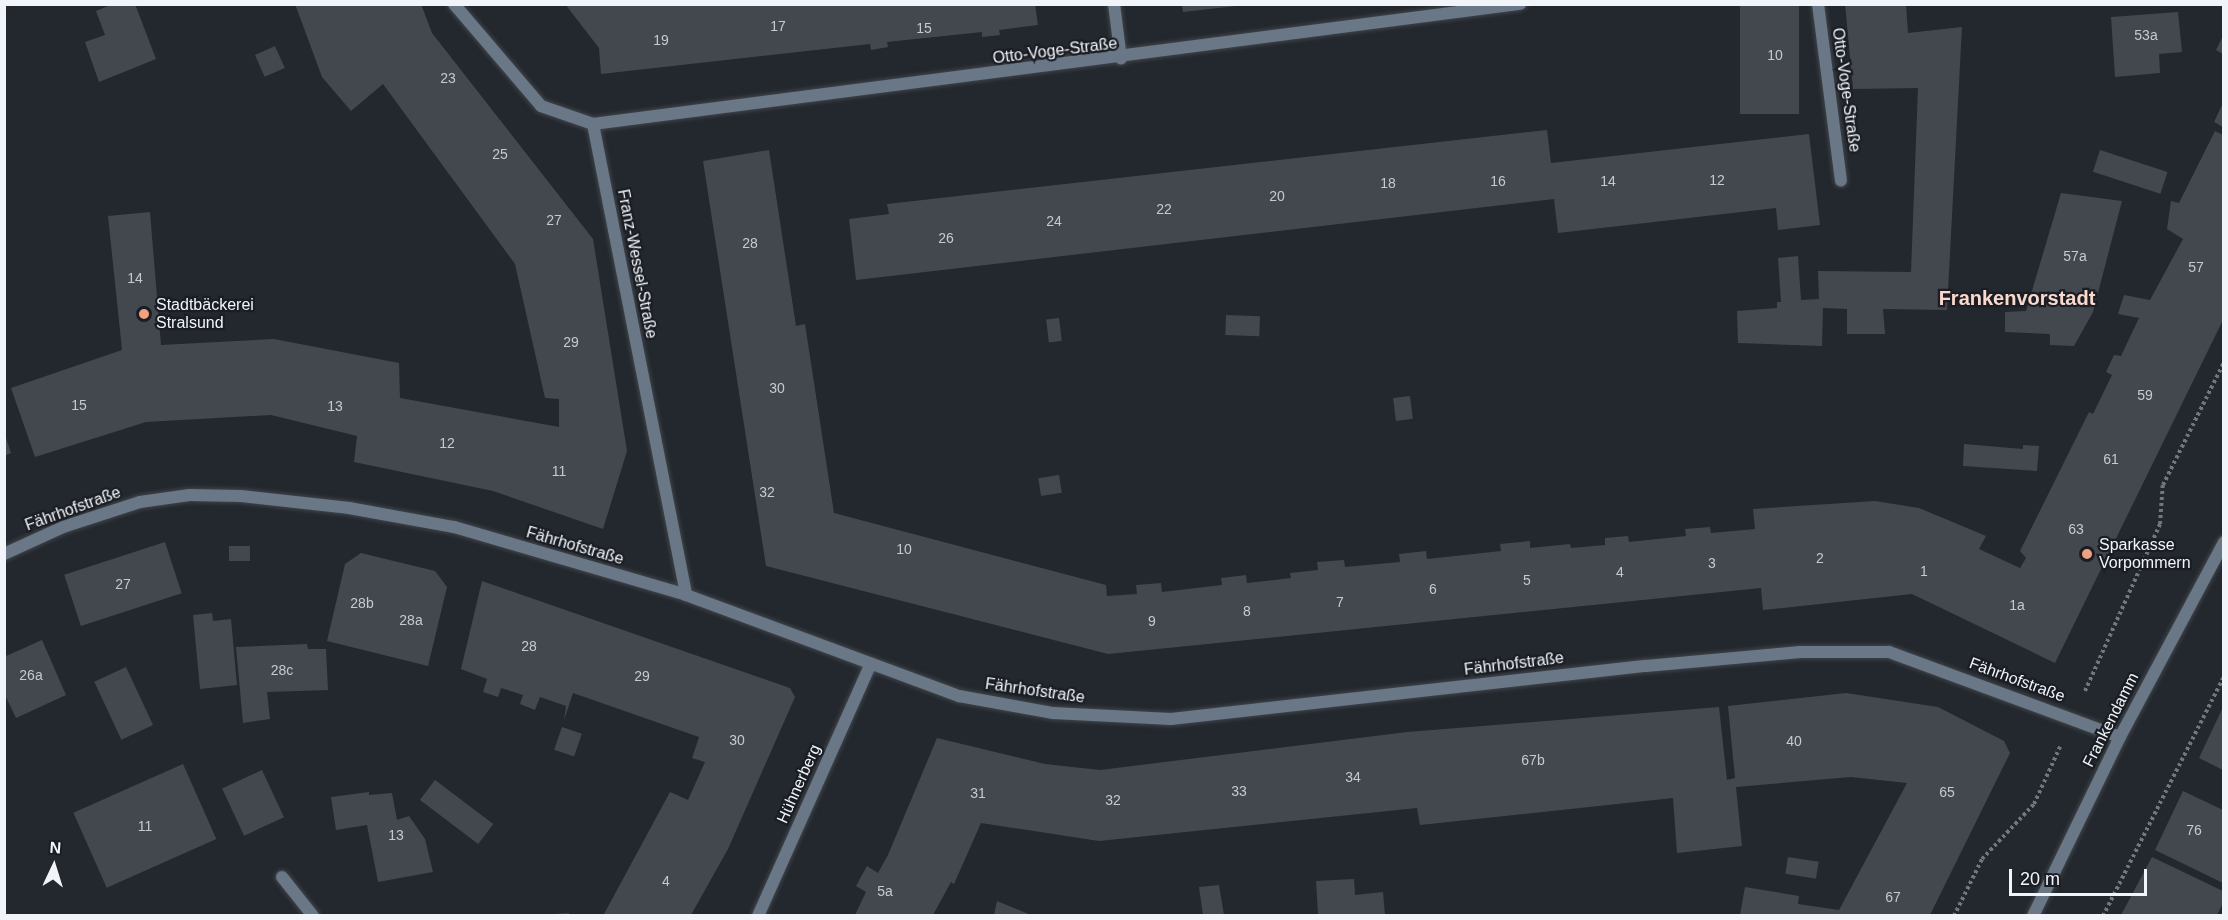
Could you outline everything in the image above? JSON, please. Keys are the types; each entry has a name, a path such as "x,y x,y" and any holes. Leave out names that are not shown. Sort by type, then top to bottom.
{"street":[{"path":"454,4 541,106 593,124"},
{"path":"1114,4 1121,59"},
{"name":"Otto-Voge-Straße","path":"593,124 1121,59 1520,4"},
{"name":"Otto-Voge-Straße","path":"1818,4 1841,181"},
{"name":"Franz-Wessel-Straße","path":"593,124 686,595"},
{"name":"Fährhofstraße","path":"4,554 63,527 140,502 190,495 241,496 349,508 454,527 686,595 870,666 959,696 1053,713 1171,719 1670,663 1800,652 1889,652 2120,737"},
{"name":"Frankendamm","path":"2032,915 2120,737 2223,542"},
{"name":"Hühnerberg","path":"758,915 870,666"},
{"path":"282,877 313,915"}],"path":[{"path":"1953,915 1982,858 2034,804 2160,524 2163,484 2223,362"},
{"path":"2103,915 2223,676"}],"building":[{"path":"113,4 135,4 156,59 99,82 85,42 105,35 96,11"},
{"path":"295,4 421,4 432,33 593,239 627,451 603,529 493,491 354,462 357,436 271,415 146,422 35,457 11,388 122,350 108,216 150,212 161,345 274,339 399,363 400,398 559,427 559,399 545,398 515,264 383,84 351,111 322,77"},
{"path":"565,4 1035,4 1038,25 999,30 1000,35 982,37 982,32 887,42 888,47 871,50 870,44 601,74 599,48"},
{"path":"1182,4 1236,4 1236,6 1183,12"},
{"path":"1740,4 1799,4 1799,114 1740,114"},
{"path":"1845,4 1906,4 1908,33 1962,27 1947,310 1883,309 1885,334 1847,334 1847,309 1823,308 1822,346 1738,343 1737,311 1777,308 1777,302 1781,302 1778,258 1798,256 1801,300 1819,299 1818,271 1911,272 1918,88 1853,89"},
{"path":"2178,12 2182,52 2159,54 2160,73 2115,77 2111,17"},
{"path":"2223,36 2223,54 2216,50"},
{"path":"275,46 285,68 265,77 255,55"},
{"path":"2223,103 2223,127 2214,122"},
{"path":"1547,130 1551,163 1809,134 1820,225 1778,230 1776,208 1558,233 1554,199 856,280 849,219 889,214 887,204"},
{"path":"2215,131 2223,135 2223,320 2055,663 1912,594 1763,610 1761,588 1108,654 766,566 703,161 769,150 796,326 805,324 834,513 1106,585 1107,596 1137,594 1136,585 1161,583 1162,592 1222,585 1221,578 1246,575 1247,583 1291,578 1290,573 1318,570 1317,562 1344,560 1345,567 1400,562 1399,554 1426,551 1427,559 1501,551 1500,544 1530,541 1530,548 1570,544 1571,548 1605,545 1605,538 1628,536 1629,542 1686,536 1685,529 1710,527 1711,533 1755,529 1753,509 1875,501 1919,508 1986,536 1979,549 2020,568 2026,558 2020,551 2089,412 2093,414 2112,375 2106,372 2114,355 2121,356 2139,318 2118,314 2124,295 2150,300 2183,239 2167,229 2171,201 2179,203"},
{"path":"2100,150 2168,172 2160,194 2093,172"},
{"path":"2061,193 2122,201 2093,312 2074,346 2050,345 2050,334 2005,332 2005,312 2026,311"},
{"path":"1226,315 1260,316 1259,336 1225,335"},
{"path":"1059,318 1062,341 1049,342 1046,320"},
{"path":"1410,396 1413,419 1396,421 1393,398"},
{"path":"4,436 11,453 4,456"},
{"path":"1964,444 2023,449 2023,445 2039,446 2037,471 1963,466"},
{"path":"1059,475 1062,493 1041,496 1038,478"},
{"path":"165,542 182,593 81,626 64,575"},
{"path":"229,546 250,546 250,561 229,561"},
{"path":"361,553 435,571 447,587 428,666 327,641 345,564"},
{"path":"482,581 790,688 795,697 728,849 691,915 604,914 670,792 688,800 705,762 692,758 699,737 573,693 564,720 566,706 540,697 535,710 520,704 523,695 501,688 498,697 483,692 487,679 461,669"},
{"path":"212,613 213,621 231,619 237,685 200,689 193,615"},
{"path":"42,640 66,695 16,718 4,693 4,657"},
{"path":"307,644 308,649 326,649 328,690 267,692 270,719 243,723 236,647"},
{"path":"126,667 153,725 121,740 94,682"},
{"path":"1846,693 1938,707 2004,741 2010,753 1930,915 1740,915 1745,887 1799,896 1798,904 1839,910 1907,783 1851,777 1736,787 1742,846 1677,853 1673,798 1420,825 1417,808 1099,841 981,823 954,884 951,882 933,915 855,915 866,892 856,886 867,866 878,873 888,855 937,738 1045,764 1100,770 1407,732 1719,707 1727,780 1735,778 1728,706"},
{"path":"2223,707 2223,770 2199,758"},
{"path":"562,727 582,734 574,757 554,750"},
{"path":"183,764 216,839 107,888 73,813"},
{"path":"262,770 284,817 244,836 222,789"},
{"path":"435,780 493,824 478,844 420,800"},
{"path":"2183,791 2223,810 2223,883 2155,850"},
{"path":"369,792 369,795 392,793 397,820 409,816 425,839 433,872 378,882 367,825 336,830 331,797"},
{"path":"1788,857 1819,862 1816,879 1785,874"},
{"path":"2152,857 2223,891 2223,903 2217,915 2121,915"},
{"path":"1354,879 1355,895 1383,892 1385,915 1318,915 1316,881"},
{"path":"1219,885 1224,915 1203,915 1199,887"},
{"path":"997,901 1031,915 994,915"}],"place":[{"name":"Stadtbäckerei Stralsund","path":"144,314"},
{"name":"Sparkasse Vorpommern","path":"2087,554"}],"district":[{"name":"Frankenvorstadt","path":"2017,298"}]}
